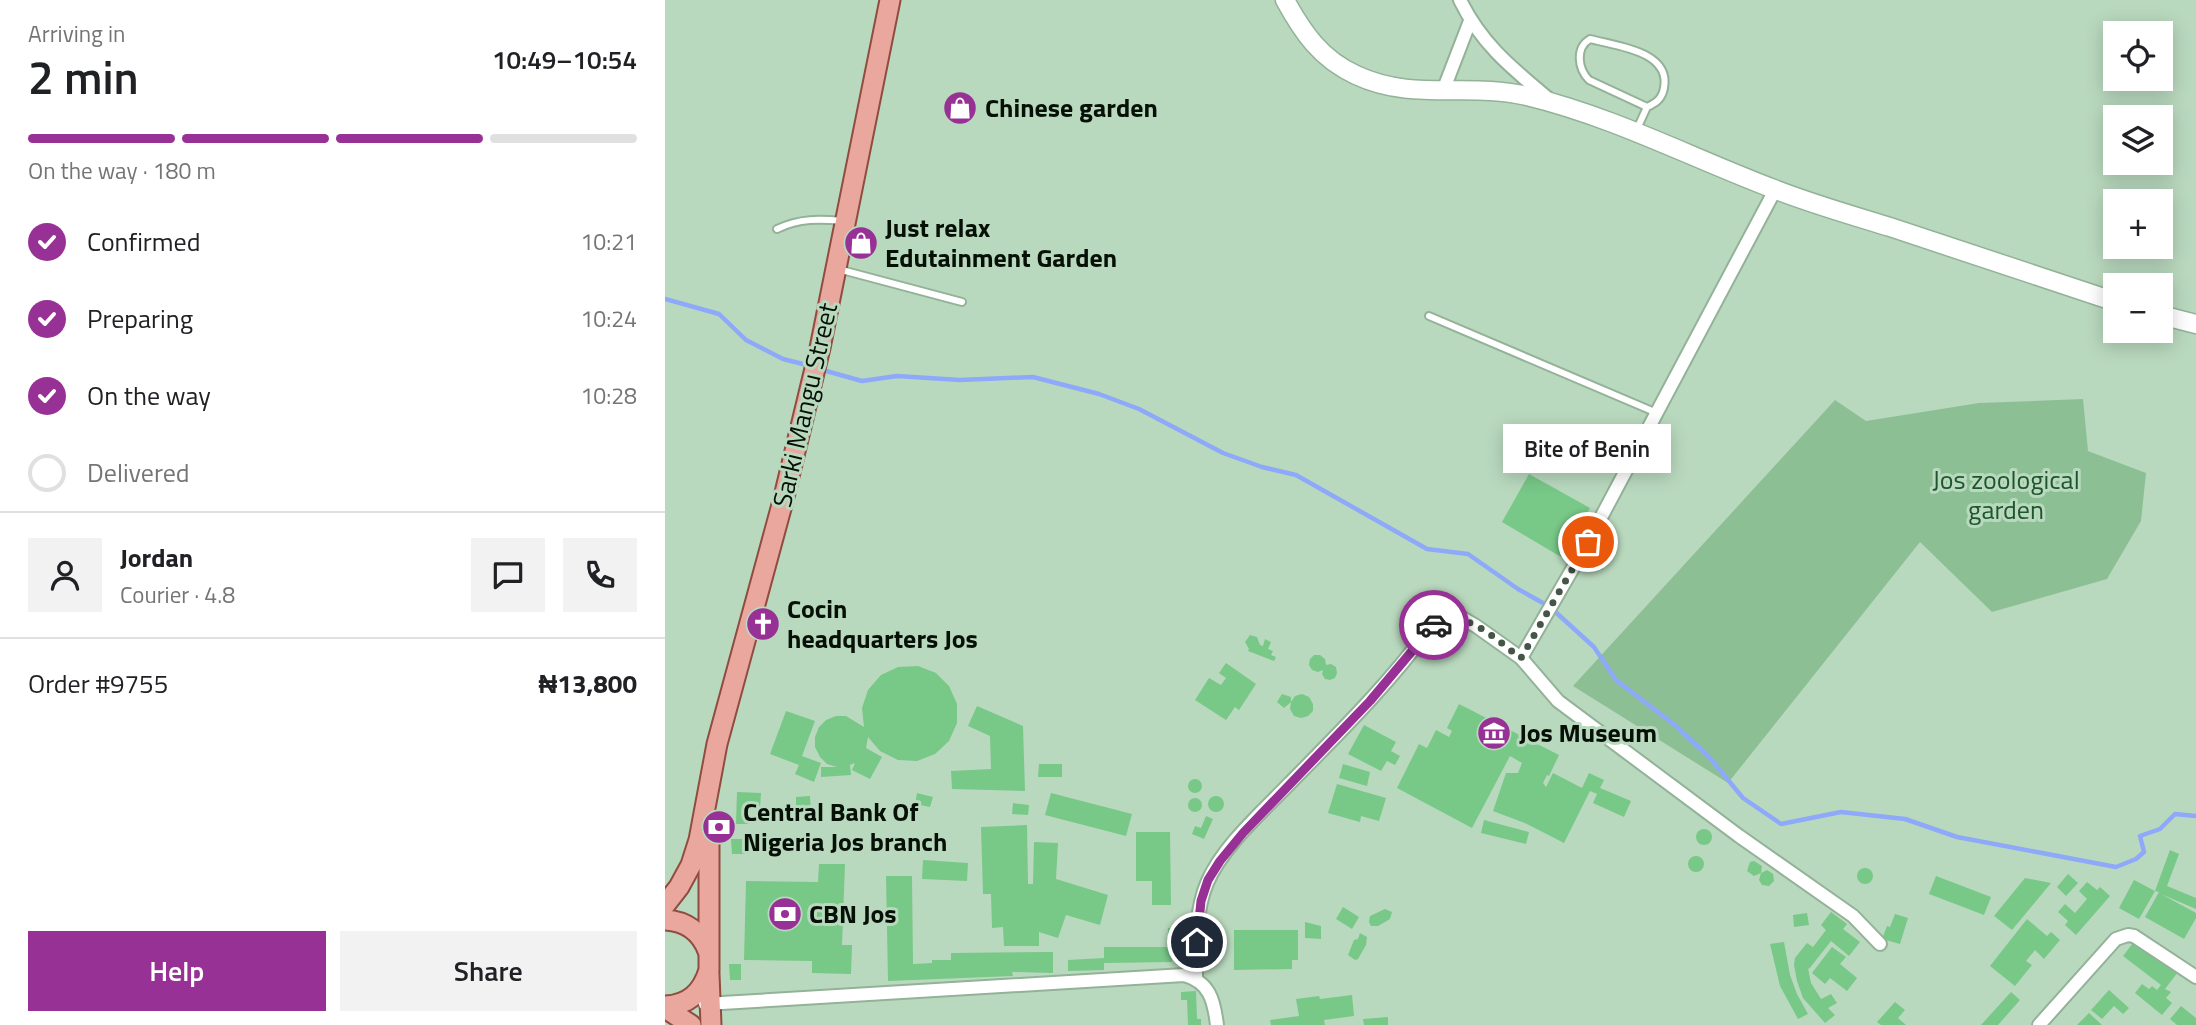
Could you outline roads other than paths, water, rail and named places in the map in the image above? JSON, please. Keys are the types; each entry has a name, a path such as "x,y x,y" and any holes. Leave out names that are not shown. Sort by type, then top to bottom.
{"main road":[{"name":"Sarki Mangu Street","path":"707,807 717,744 783,501 820,348 890,0"},
{"path":"665,905 691,865 707,807"},
{"path":"707,807 710,843 711,1025"},
{"path":"669,919 698,933 709,961 700,991 669,1007 691,1025"}],"street":[{"path":"1285,0 1299,26 1331,62 1380,85 1409,90 1499,92 1527,96 1636,130 1775,190 2103,298"},
{"path":"1460,0 1470,21 1497,55 1556,105"},
{"path":"1443,91 1470,21"},
{"path":"1521,658 1588,542 1775,190"},
{"path":"2173,319 2196,324"},
{"path":"1196,978 1201,901 1208,880 1220,861 1243,833 1370,701 1429,629 1441,621 1453,618 1464,620 1521,658 1558,701 1739,836 1853,916 1880,944"},
{"path":"2039,1025 2116,939 2127,935 2134,936 2196,977"},
{"path":"669,1007 1176,975 1196,978 1205,986 1210,995 1217,1025"}],"lane":[{"path":"1636,130 1647,107 1655,104 1661,97 1665,85 1657,62 1649,55 1590,38 1584,42 1580,52 1580,65 1589,80 1647,107"},
{"path":"777,229 795,220 846,222"},
{"path":"836,269 962,302"},
{"path":"1429,316 1657,413"}],"waterway":[{"path":"665,299 719,314 746,340 783,359 811,366"},
{"path":"819,369 862,381 897,376 960,380 1033,377 1099,394 1139,409 1223,453 1262,467 1296,475 1427,549 1468,554 1518,589 1550,607 1594,647 1616,680 1676,726 1710,758 1743,798 1781,824 1841,812 1905,819 1957,837 2116,867 2136,859 2144,852 2140,836 2160,829 2175,814 2196,816"}],"place":[{"name":"Chinese garden","path":"960,108"},
{"name":"Just relax Edutainment Garden","path":"861,243"},
{"name":"Bite of Benin","path":"1588,542"},
{"name":"Cocin headquarters Jos","path":"763,624"},
{"name":"Jos Museum","path":"1494,733"},
{"name":"Central Bank Of Nigeria Jos branch","path":"719,827"},
{"name":"CBN Jos","path":"785,914"}],"park label":[{"name":"Jos zoological garden","path":"2006,495"}]}
